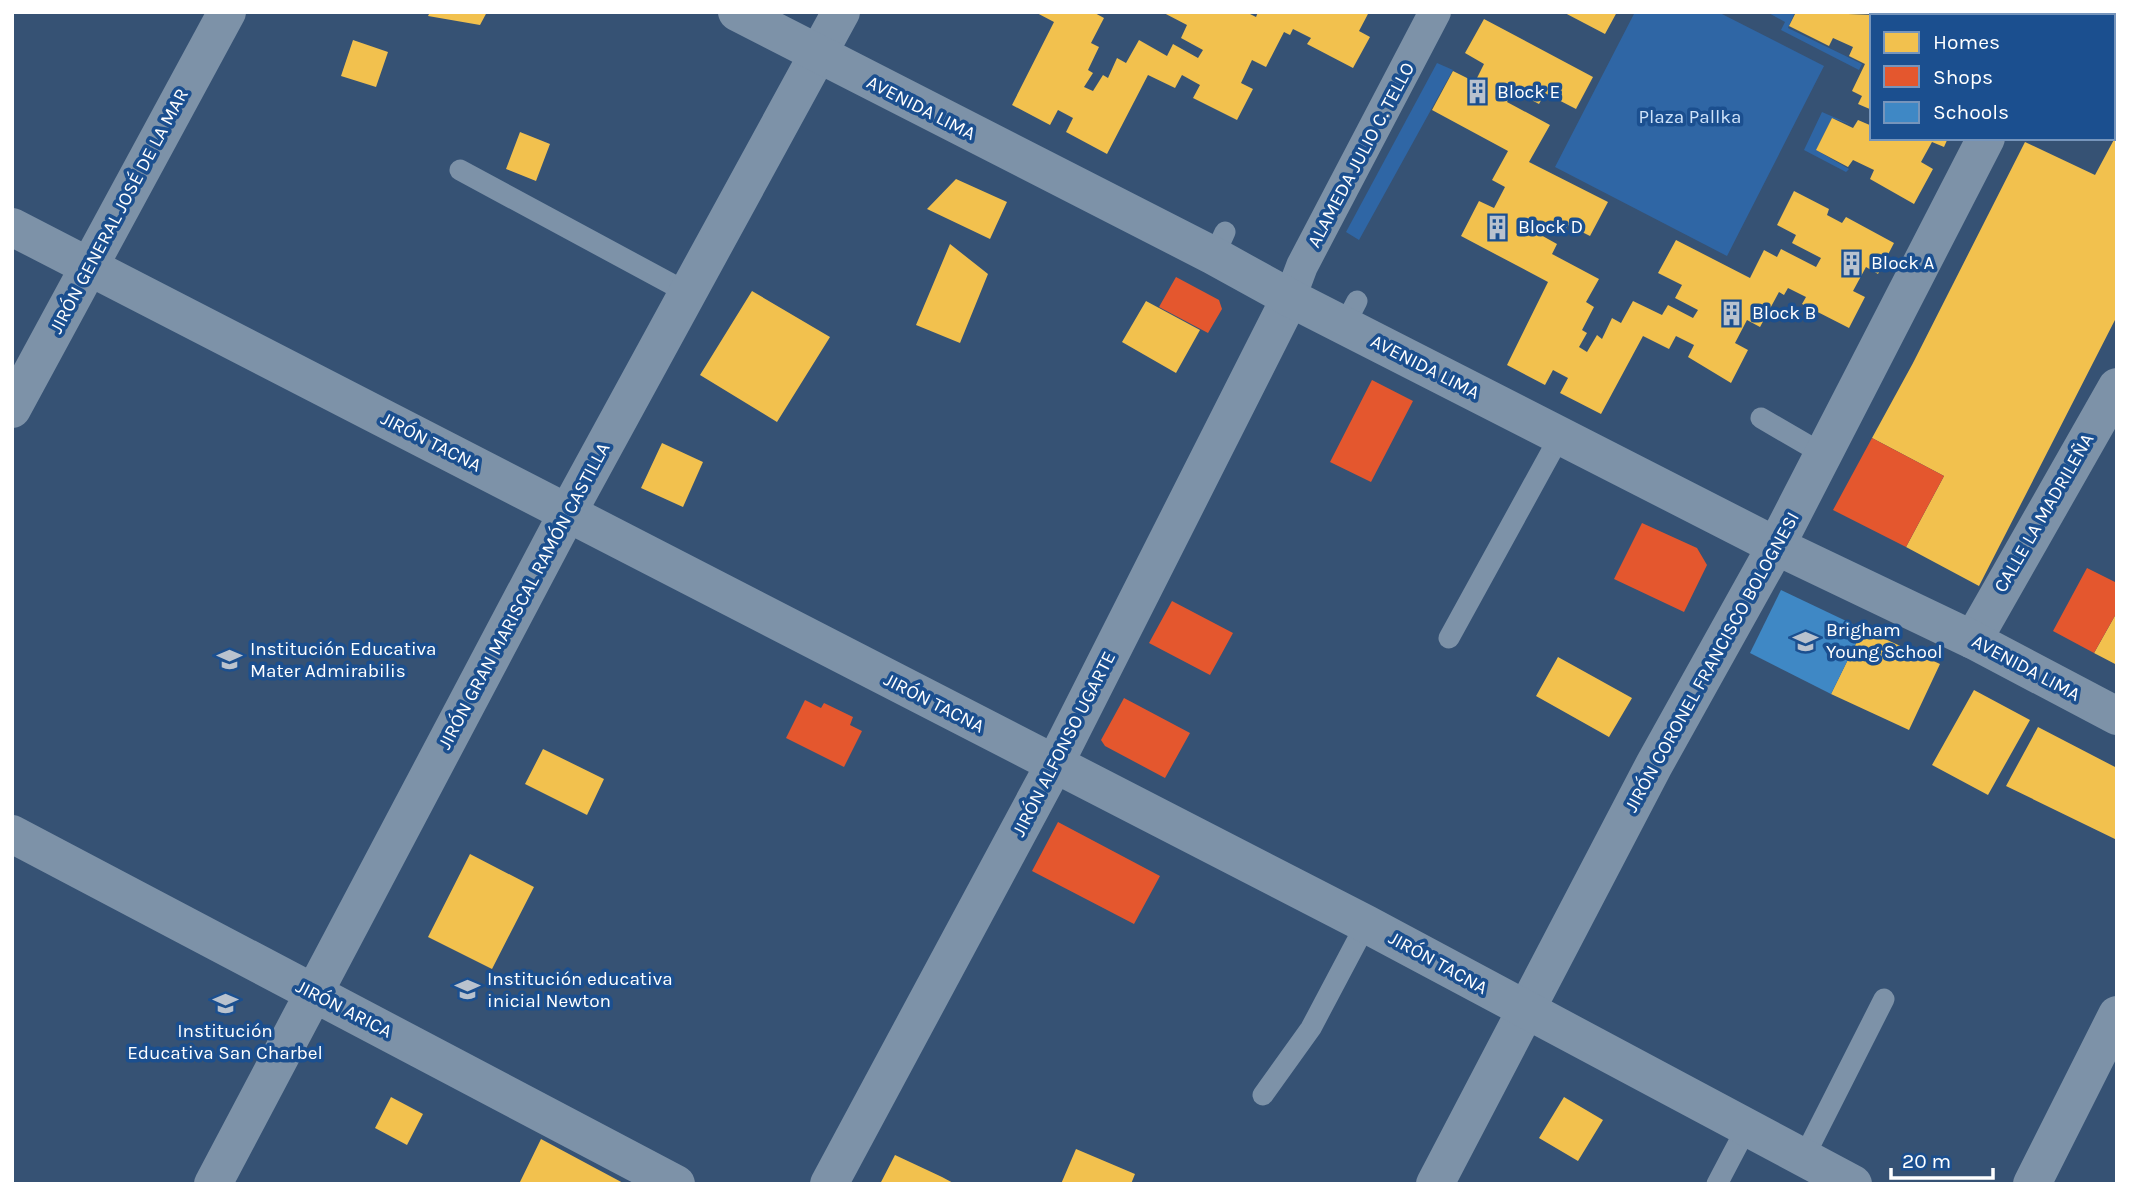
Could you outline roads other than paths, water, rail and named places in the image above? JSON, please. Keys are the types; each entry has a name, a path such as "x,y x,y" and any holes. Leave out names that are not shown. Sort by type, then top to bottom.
{"street":[{"name":"JIRÓN GENERAL JOSÉ DE LA MAR","path":"12,409 227,12"},
{"name":"AVENIDA LIMA","path":"737,12 819,56 1219,244 1290,298 1351,313 1560,436 1776,546 1973,640 2117,716"},
{"name":"JIRÓN GRAN MARISCAL RAMÓN CASTILLA","path":"213,1184 568,512 841,12"},
{"name":"ALAMEDA JULIO C. TELLO","path":"1290,298 1302,266 1435,12"},
{"name":"JIRÓN CORONEL FRANCISCO BOLOGNESI","path":"1435,1184 1654,765 1776,546 1985,140"},
{"name":"JIRÓN TACNA","path":"12,227 1366,924 1853,1184"},
{"name":"JIRÓN ALFONSO UGARTE","path":"829,1184 1055,765 1290,298"},
{"name":"CALLE LA MADRILEÑA","path":"1973,640 2117,387"},
{"name":"JIRÓN ARICA","path":"12,834 676,1184"},
{"path":"2032,1184 2117,1015"}],"lane":[{"path":"460,170 688,293"},
{"path":"1761,418 1823,454"},
{"path":"1449,638 1560,436"},
{"path":"1263,1095 1311,1028 1366,924"},
{"path":"1804,1157 1884,999"},
{"path":"1717,1184 1747,1127"}],"place":[{"name":"Block E","path":"1477,92"},
{"name":"Block D","path":"1498,227"},
{"name":"Block A","path":"1851,263"},
{"name":"Block B","path":"1732,313"},
{"name":"Brigham Young School","path":"1806,641"},
{"name":"Institución Educativa Mater Admirabilis","path":"230,660"},
{"name":"Institución educativa inicial Newton","path":"467,990"},
{"name":"Institución Educativa San Charbel","path":"225,1003"}],"park label":[{"name":"Plaza Pallka","path":"1690,117"}]}
